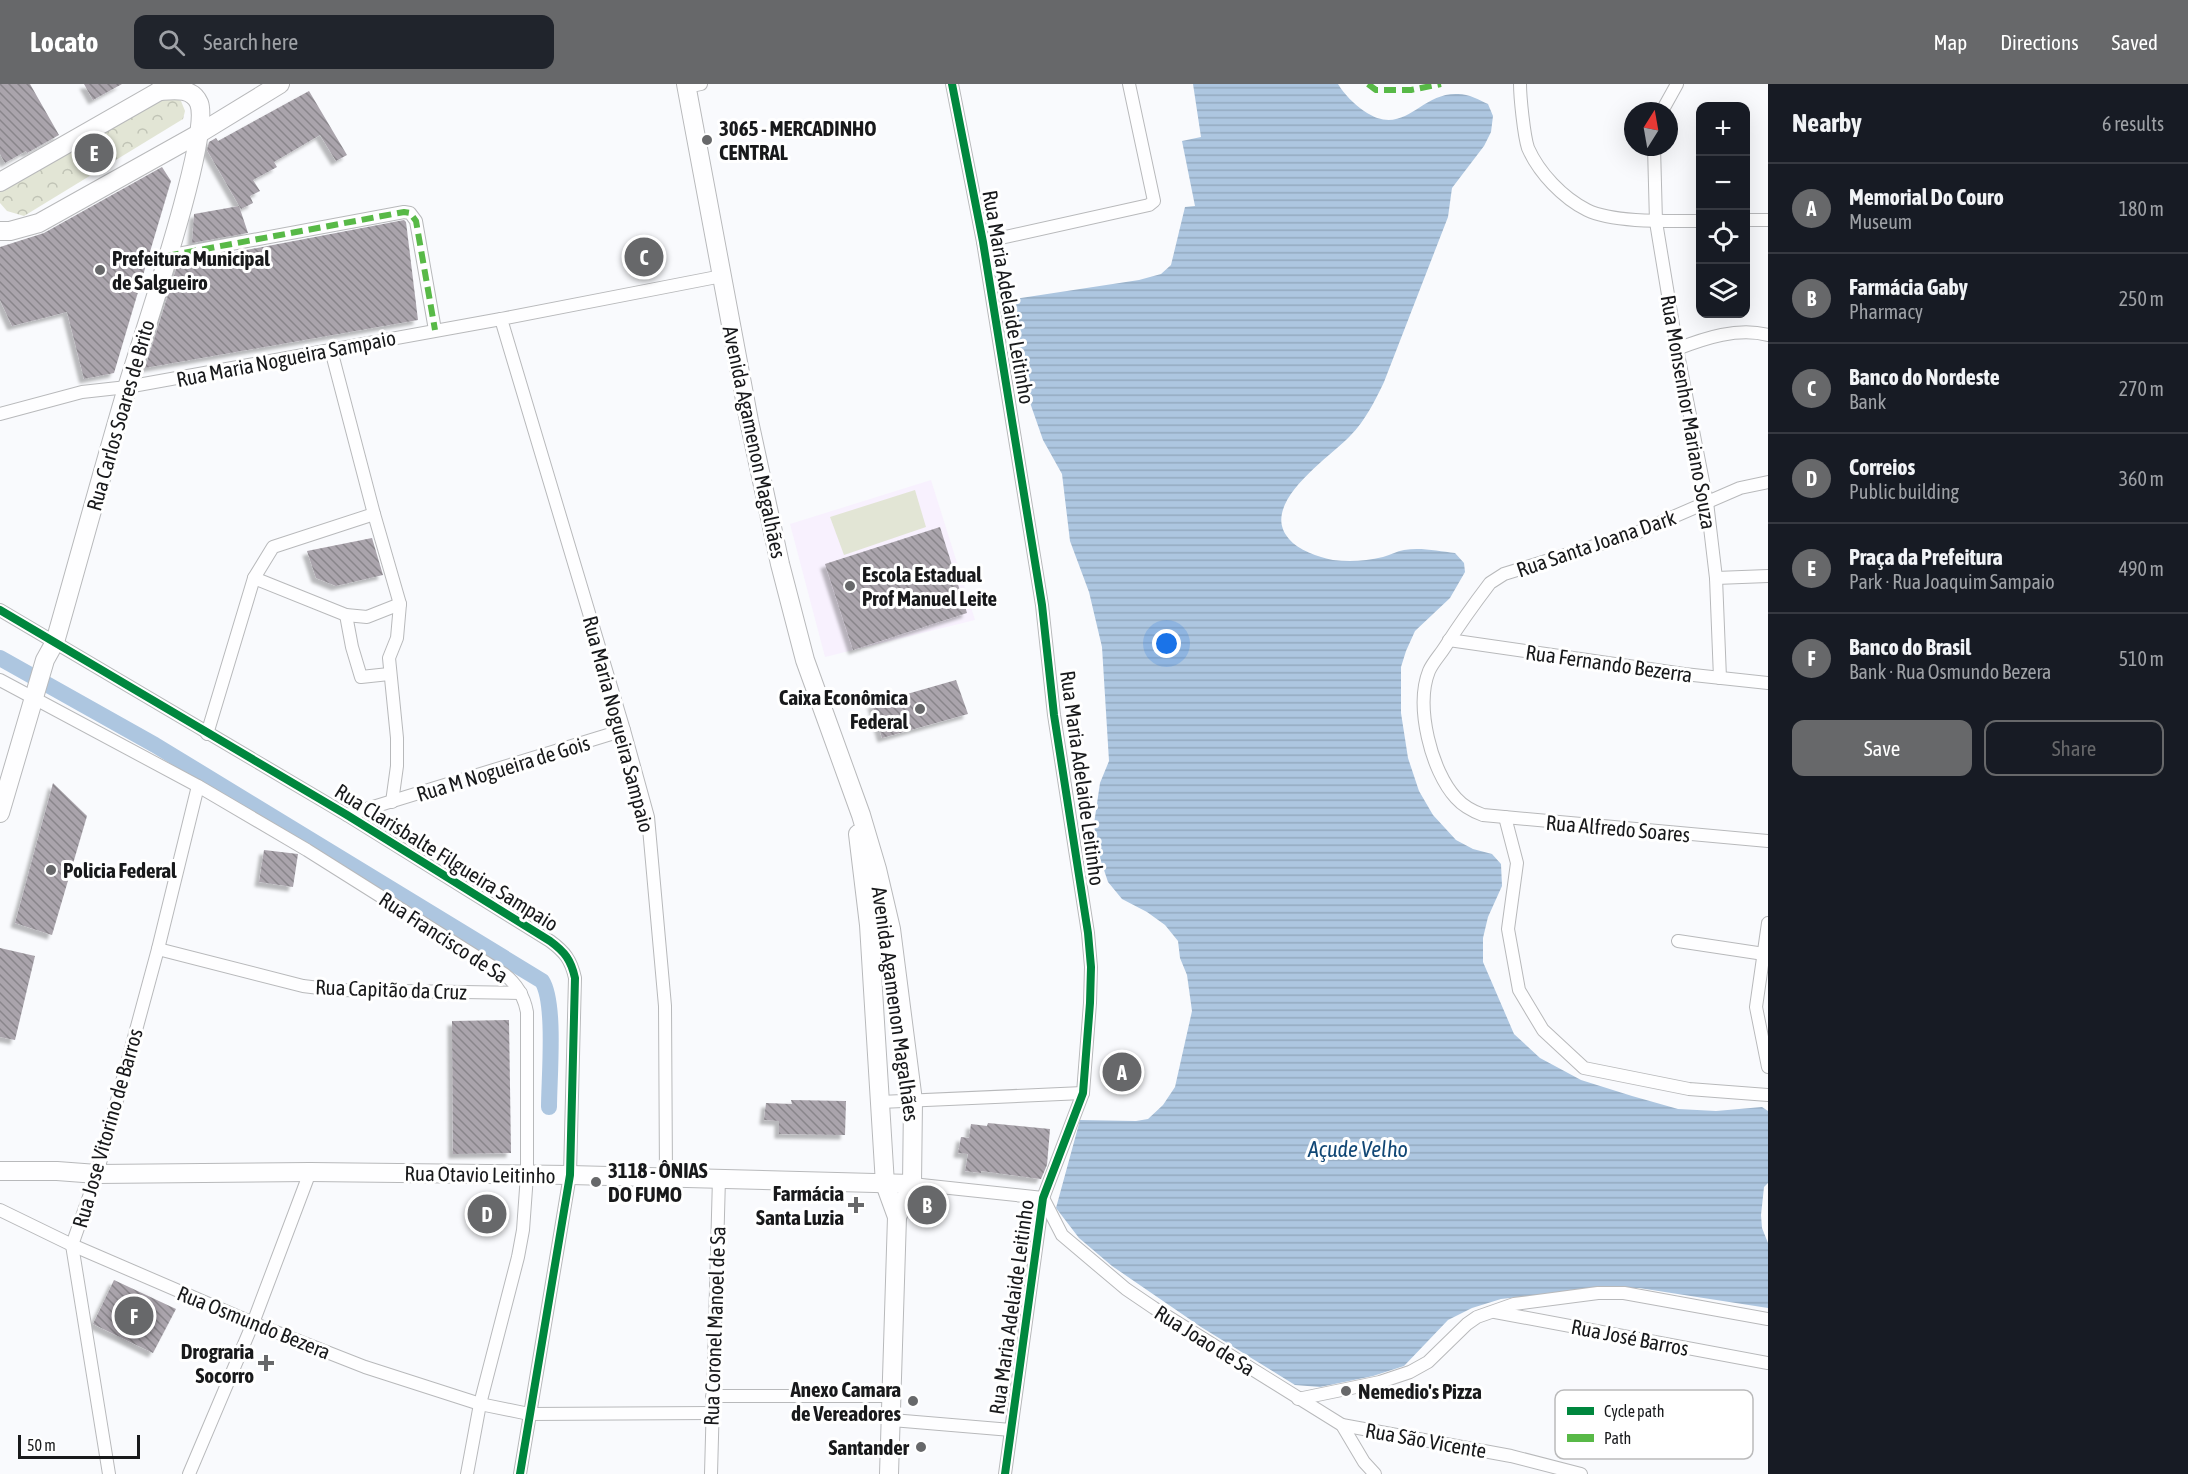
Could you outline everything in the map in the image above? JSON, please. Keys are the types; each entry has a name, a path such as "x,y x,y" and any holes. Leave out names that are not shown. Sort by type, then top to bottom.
{"main road":[{"path":"0,231 10,231 39,222 200,133 280,84"},
{"name":"Avenida Agamenon Magalhães","path":"691,85 722,276 749,421 783,575 805,660 853,793 877,870 891,929 914,1101 912,1184"},
{"path":"0,182 165,88"},
{"name":"Rua Carlos Soares de Brito","path":"35,691 45,660 55,642 127,387 183,203 200,133 202,116 199,102 184,90 165,88"},
{"path":"0,813 35,691"},
{"name":"Avenida Agamenon Magalhães","path":"853,793 869,925 885,1184 897,1217"},
{"path":"871,966 896,966"},
{"path":"876,1038 905,1034"},
{"name":"Rua Otavio Leitinho","path":"0,1171 570,1175 912,1184"},
{"name":"Rua Otavio Leitinho","path":"0,1181 75,1178 91,1173"},
{"path":"889,1474 897,1217 912,1184"}],"street":[{"name":"Rua Maria Adelaide Leitinho","path":"952,84 983,242 1042,605 1054,715 1088,933 1091,967 1083,1093 1043,1198 1005,1474"},
{"path":"983,242 1149,205 1154,201 1129,84"},
{"path":"1520,84 1527,146 1546,176 1559,190 1588,211 1605,216 1656,222 1696,221"},
{"path":"1667,102 1677,84"},
{"name":"Rua Monsenhor Mariano Souza","path":"1654,156 1656,222 1677,349 1707,502 1716,578 1720,678"},
{"path":"167,256 404,212 410,213 416,221 435,330"},
{"path":"1750,220 1768,220"},
{"name":"Rua Maria Nogueira Sampaio","path":"0,414 82,392 127,387 332,350 722,276"},
{"name":"Rua Maria Nogueira Sampaio","path":"501,319 648,817 665,1006 666,1177"},
{"path":"1677,349 1705,338 1741,333 1768,335"},
{"path":"332,350 374,514 400,604 397,638 389,658 397,738 397,766 392,802"},
{"name":"Rua Santa Joana Dark","path":"1468,810 1443,780 1432,753 1425,717 1425,688 1430,670 1491,583 1504,574 1636,533 1740,488 1768,482"},
{"path":"207,734 254,578 273,546 374,514"},
{"path":"1716,578 1768,576"},
{"path":"254,578 346,615 367,617 400,604"},
{"name":"Rua Clarisbalte Filgueira Sampaio","path":"0,610 347,815 565,952 576,978 570,1175 520,1474"},
{"path":"346,615 361,677 389,674"},
{"name":"Rua Fernando Bezerra","path":"1449,640 1768,683"},
{"name":"Rua Francisco de Sa","path":"0,680 35,691 307,850 504,974 513,981 521,993 527,1012 525,1210 518,1257 480,1404 467,1474"},
{"name":"Rua M Nogueira de Gois","path":"347,815 624,730"},
{"name":"Rua Jose Vitorino de Barros","path":"109,1474 72,1245 91,1173 158,949 198,786"},
{"name":"Rua Alfredo Soares","path":"1468,810 1483,815 1768,842"},
{"path":"1505,817 1517,863 1508,929 1520,990 1543,1030 1584,1068 1689,1089 1768,1095"},
{"path":"1768,923 1765,958 1756,1007 1768,1067"},
{"path":"1678,940 1765,958"},
{"name":"Rua Capitão da Cruz","path":"158,949 314,987 336,990 521,993"},
{"path":"880,1102 1083,1093"},
{"path":"189,1474 253,1323 310,1172"},
{"name":"Rua Coronel Manoel de Sa","path":"711,1474 719,1178"},
{"path":"912,1184 1043,1198"},
{"name":"Rua Joao de Sa","path":"1043,1198 1062,1235 1126,1289 1341,1425 1374,1474"},
{"name":"Rua Osmundo Bezera","path":"0,1210 72,1245 253,1323 365,1367 480,1404 529,1414 712,1413"},
{"path":"1298,1399 1380,1382 1410,1372 1428,1362 1467,1324 1491,1311 1538,1301 1598,1293 1624,1293 1768,1318"},
{"name":"Rua José Barros","path":"1491,1311 1768,1363"},
{"path":"712,1396 893,1396"},
{"path":"892,1420 1011,1430"},
{"name":"Rua São Vicente","path":"1341,1425 1511,1456 1581,1474"}],"shaded area":[{"path":"931,480 975,620 825,657 790,524"}],"green space":[{"path":"167,95 181,101 185,111 183,119 24,216 7,211 0,203 0,188"},
{"path":"915,490 926,527 844,555 830,517"}],"water":[{"name":"Açude Velho","path":"1193,84 1338,84 1364,111 1378,118 1390,120 1412,112 1444,95 1466,95 1488,104 1493,116 1491,132 1484,146 1452,188 1448,217 1381,389 1355,430 1313,469 1289,497 1282,511 1282,525 1289,539 1303,550 1333,560 1370,559 1416,549 1455,553 1464,563 1465,572 1450,598 1415,631 1406,651 1401,667 1401,713 1408,758 1419,791 1433,815 1456,840 1473,849 1492,854 1501,864 1502,886 1488,917 1483,938 1483,962 1514,1034 1540,1058 1581,1080 1678,1109 1716,1111 1762,1107 1768,1111 1768,1183 1764,1187 1761,1215 1762,1228 1768,1243 1768,1308 1639,1288 1605,1288 1501,1299 1472,1308 1448,1320 1404,1366 1373,1376 1320,1387 1295,1385 1201,1327 1112,1266 1079,1238 1056,1208 1080,1120 1136,1121 1148,1119 1163,1105 1175,1087 1192,1011 1187,975 1180,958 1178,941 1165,925 1147,912 1122,899 1108,882 1097,849 1094,824 1100,783 1109,761 1102,647 1089,592 1070,541 1062,474 1043,440 1019,371 1002,301 1139,280 1161,274 1171,265 1185,207 1195,206 1182,141 1201,137"}],"building":[{"path":"0,84 30,84 59,135 5,163 0,154"},
{"path":"84,84 122,84 93,100"},
{"path":"309,91 347,155 336,161 320,135 274,162 277,167 253,180 260,191 250,196 253,203 241,209 207,150 209,142 216,138 218,141"},
{"name":"Prefeitura Municipal de Salgueiro","path":"162,167 171,181 114,373 84,379 67,312 12,326 0,300 0,247 44,233"},
{"path":"239,206 248,233 192,243 194,214"},
{"path":"404,220 418,320 145,368 178,263"},
{"path":"940,527 967,613 853,650 825,564"},
{"path":"372,538 383,575 336,586 316,578 307,551"},
{"name":"Caixa Econômica Federal","path":"956,680 968,714 882,738 872,704"},
{"name":"Policia Federal","path":"53,783 87,816 52,935 15,923"},
{"path":"264,850 298,854 293,887 259,882"},
{"path":"0,948 35,956 15,1040 0,1037"},
{"path":"509,1020 511,1153 453,1154 452,1021"},
{"path":"791,1100 846,1101 845,1135 779,1134 779,1121 764,1120 766,1103 792,1104"},
{"path":"988,1123 1050,1129 1047,1165 1041,1179 965,1171 968,1154 958,1153 961,1137 969,1138 971,1124 987,1126"},
{"path":"114,1280 176,1309 153,1353 93,1324"}],"waterway":[{"path":"0,658 155,745 542,981 549,1006 550,1023 549,1107"}],"marked path":[{"path":"1368,84 1376,90 1411,90 1441,84"},
{"path":"167,256 404,212 410,213 416,221 435,330"}],"cycle path":[{"path":"952,84 983,242 1042,605 1054,715 1088,933 1091,967 1083,1093 1043,1198 1005,1474"},
{"path":"0,610 347,815 550,941 569,961 575,978 570,1175 520,1474"}],"place":[{"name":"3065 - MERCADINHO CENTRAL","path":"707,140"},
{"name":"Praça da Prefeitura","path":"94,153"},
{"name":"Banco do Nordeste","path":"644,257"},
{"name":"Prefeitura Municipal de Salgueiro","path":"100,270"},
{"name":"Escola Estadual Prof Manuel Leite","path":"850,586"},
{"name":"Caixa Econômica Federal","path":"920,709"},
{"name":"Policia Federal","path":"51,870"},
{"name":"Memorial Do Couro","path":"1122,1072"},
{"name":"3118 - ÔNIAS DO FUMO","path":"596,1182"},
{"name":"Farmácia Santa Luzia","path":"856,1205"},
{"name":"Farmácia Gaby","path":"927,1205"},
{"name":"Correios","path":"487,1214"},
{"name":"Banco do Brasil","path":"134,1316"},
{"name":"Drograria Socorro","path":"266,1363"},
{"name":"Nemedio's Pizza","path":"1346,1391"},
{"name":"Anexo Camara de Vereadores","path":"913,1401"},
{"name":"Santander","path":"921,1447"}]}
